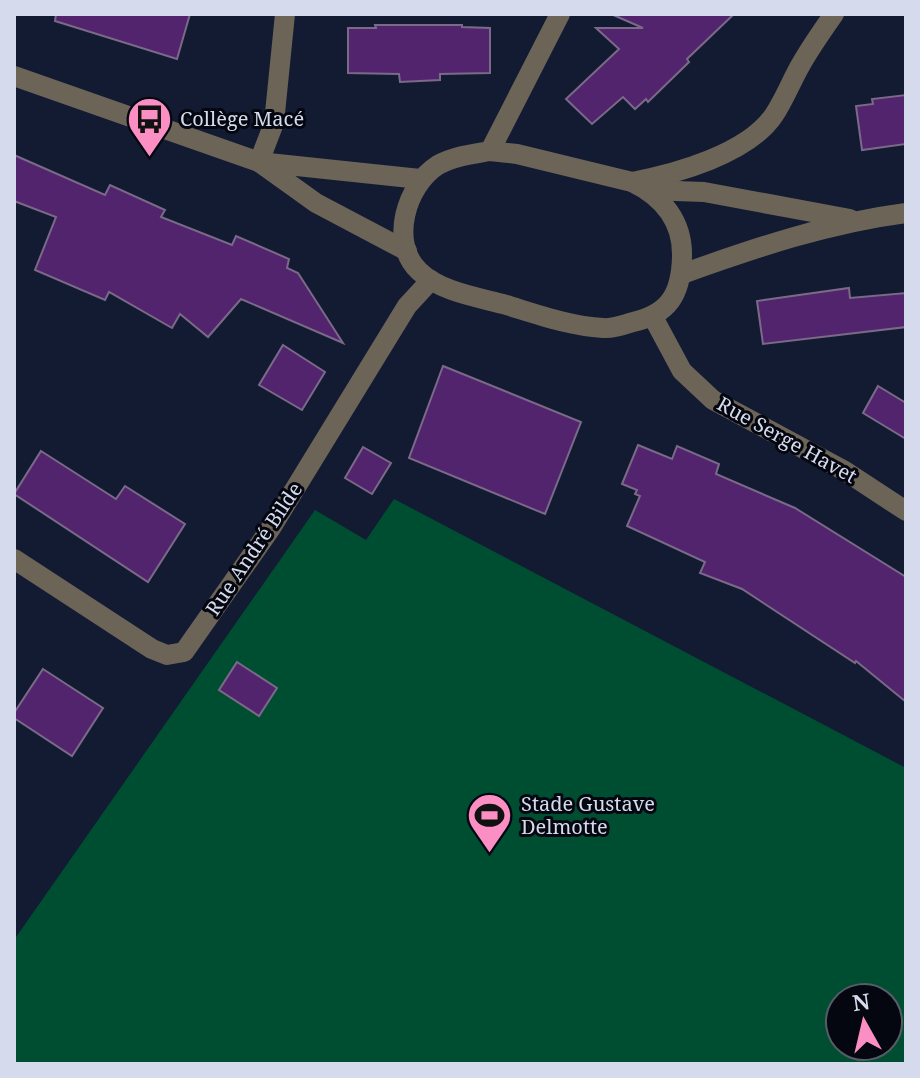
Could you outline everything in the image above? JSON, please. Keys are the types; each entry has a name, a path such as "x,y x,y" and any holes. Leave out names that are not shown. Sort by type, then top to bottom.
{"street":[{"path":"259,162 274,123 285,14"},
{"path":"490,151 560,14"},
{"path":"640,186 710,159 751,137 773,117 801,63 834,14"},
{"path":"14,76 259,162 420,179"},
{"path":"640,186 671,213 683,237 682,274 670,304 653,317 607,329 571,324 455,291 417,271 407,251 403,222 420,179 451,159 490,151 517,154 640,186 704,192 854,220"},
{"path":"259,162 316,203 407,251"},
{"path":"682,274 758,247 854,220 906,213"},
{"name":"Rue André Bilde","path":"14,559 152,649 167,655 184,652 271,528 407,306 431,280"},
{"name":"Rue Serge Havet","path":"653,317 682,371 713,400 845,471 906,511"}],"green space":[{"name":"Stade Gustave Delmotte","path":"394,499 906,768 906,1064 14,1064 14,940 315,510 366,540"}],"building":[{"path":"56,14 190,14 177,59 55,21"},
{"path":"611,14 734,14 648,102 646,99 635,109 623,97 592,124 566,99 619,49 596,28 643,28"},
{"path":"375,25 490,28 490,73 440,74 440,80 400,82 399,74 348,73 348,28 376,28"},
{"path":"906,95 906,144 862,150 856,106 873,104 872,99"},
{"path":"14,155 105,195 110,185 165,210 161,217 232,245 236,236 289,259 287,268 298,273 343,343 241,299 208,337 180,314 172,328 109,292 105,300 35,270 56,217 14,201"},
{"path":"849,288 850,298 906,293 906,327 763,344 757,301"},
{"path":"283,345 325,372 302,410 259,385"},
{"path":"443,366 581,422 545,514 409,458"},
{"path":"878,386 906,403 906,439 863,413"},
{"path":"638,445 672,459 677,446 719,464 716,474 795,508 906,577 906,702 856,661 742,589 700,573 705,562 627,526 640,496 635,494 637,490 622,484"},
{"path":"363,447 391,463 372,494 345,478"},
{"path":"41,451 116,499 125,486 185,524 148,582 14,494"},
{"path":"237,662 277,688 259,716 219,690"},
{"path":"43,669 103,708 72,756 14,718 14,713"}],"place":[{"name":"Collège Macé","path":"149,158"},
{"name":"Stade Gustave Delmotte","path":"490,854"}]}
